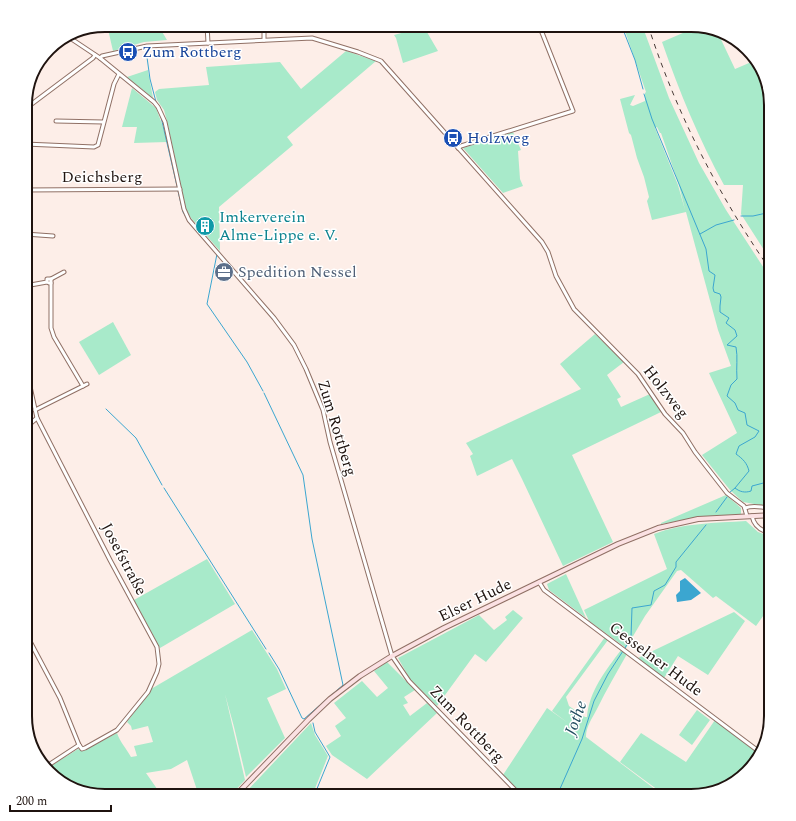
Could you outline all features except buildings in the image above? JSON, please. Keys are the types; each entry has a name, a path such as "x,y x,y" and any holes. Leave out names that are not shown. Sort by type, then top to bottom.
{"street":[{"path":"207,32 208,43"},
{"path":"264,32 264,40"},
{"path":"458,148 571,113 573,111 542,32"},
{"name":"Holzweg","path":"100,58 102,56 143,46 317,39 378,59 542,242 548,252 556,276 574,309 638,374 665,414 683,433 695,452 727,493 745,508"},
{"name":"Zum Rottberg","path":"73,40 100,58 154,102 162,114 184,209 189,220 274,318 294,345 306,369 323,410 332,450 392,656 409,681 514,789"},
{"path":"32,104 95,55"},
{"path":"32,144 98,145 114,84 119,74"},
{"path":"56,121 103,122"},
{"name":"Deichsberg","path":"32,190 180,189"},
{"path":"32,234 53,236"},
{"path":"32,285 49,281 64,272"},
{"path":"49,281 51,328 54,337 82,386"},
{"path":"35,410 87,384"},
{"name":"Josefstraße","path":"32,396 37,418 110,560 157,647 159,656 157,672 148,692 121,727 110,735 85,748 82,748 79,745"},
{"path":"32,422 37,418"},
{"path":"764,508 752,505 745,508 757,527 764,531"},
{"name":"Elser Hude","path":"242,789 330,699 360,676 392,656 444,628 618,544 658,528 698,519 764,515"},
{"name":"Gesselner Hude","path":"539,582 544,590 756,749"},
{"path":"32,645 60,698 79,745 50,764"}],"green space":[{"path":"109,32 162,32 167,40 144,42 113,51"},
{"path":"405,32 427,32 438,51 403,63 394,35"},
{"path":"625,32 645,32 669,98 699,163 726,210 764,268 764,506 743,502 730,490 702,455 737,433 709,373 731,366 718,330 686,212 652,220 647,201 649,197 644,177 631,135 629,133 620,99 635,95 630,105 633,106 645,101 646,92","holes":["657,127 661,133 679,185 685,210 678,185 655,128"]},
{"path":"685,32 710,34 721,39 735,69 750,63 758,77 762,86 764,105 764,250 741,214 743,185 724,185 690,115 662,42"},
{"path":"346,51 376,61 287,137 293,145 219,207 220,251 191,218 186,209 168,125 164,110 157,100 155,92 159,89 209,85 206,67 280,62 301,89"},
{"path":"148,71 153,98 127,77"},
{"path":"132,88 156,108 167,142 134,143 137,127 122,127"},
{"path":"513,132 521,150 518,151 520,179 523,186 503,193 463,148"},
{"path":"113,322 131,355 99,375 79,342"},
{"path":"595,334 624,362 607,375 621,397 617,399 621,407 650,394 661,412 572,455 613,542 563,566 512,459 477,476 470,456 473,454 466,443 581,389 560,364"},
{"path":"726,495 741,508 741,514 699,517 661,524 661,523"},
{"path":"746,521 758,532 764,534 764,615 756,626 716,596 713,598 681,570 677,571 645,616 626,648 589,621 584,610 667,569 654,534 665,530 711,523"},
{"path":"207,559 235,604 160,648 134,600"},
{"path":"566,574 586,618 549,590 547,584"},
{"path":"513,610 523,618 486,662 475,654 437,706 410,679 398,658 479,615 494,630 507,620 505,617"},
{"path":"734,612 745,621 708,675 678,656 664,678 638,658"},
{"path":"252,630 277,669 286,689 267,698 285,738 246,777 225,694 245,780 237,789 197,789 187,760 171,769 146,773 157,789 105,789 86,787 69,779 53,768 51,766 78,749 83,751 117,733 131,757 137,756 134,746 153,742 148,726 132,730 131,726 127,722 151,689"},
{"path":"605,637 608,640 566,697 569,706 587,717 591,698 604,673 621,650 627,654 587,729 586,737 655,789 516,789 503,775 547,708 568,723 552,711"},
{"path":"387,662 415,690 404,697 408,703 403,705 410,716 427,703 437,713 367,779 332,755 326,746 341,736 335,726 346,718 334,703 362,681 377,697 388,688 374,671"},
{"path":"697,710 710,720 692,745 679,735"},
{"path":"715,720 755,751 743,768 727,779 705,788 657,789 620,762 641,733 686,762"},
{"path":"311,723 315,735 328,756 315,789 249,789"}],"water":[{"path":"685,578 701,593 691,600 677,602 676,595 680,591 680,581"}],"waterway":[{"path":"624,32 635,60 643,89"},
{"path":"146,50 150,79 156,102"},
{"path":"644,94 652,119 706,249 709,271 715,275 713,288 714,292 720,294 721,297 720,312 729,318 726,323 735,330 737,336 727,345 736,347 737,355 737,379 731,385 727,396 735,403 738,410 745,413 747,425 759,431 755,437 739,446 736,454 744,461 749,471 735,488"},
{"path":"161,117 177,186"},
{"path":"178,191 183,212 189,222"},
{"path":"741,216 753,216 764,214"},
{"path":"700,234 716,225 734,220"},
{"path":"217,254 207,304 247,362 263,391"},
{"path":"264,393 303,475 312,539 343,685 304,719 302,718 279,669 269,653"},
{"path":"106,409 136,438 162,485"},
{"path":"729,493 735,488 743,492 751,491 752,486 764,483"},
{"path":"164,488 266,649"},
{"path":"716,512 727,497"},
{"path":"625,648 631,637 632,608 651,605 654,591 665,585 676,567 676,562 706,525"},
{"name":"Jothe","path":"560,789 582,739 594,701 608,674 623,651"},
{"path":"313,723 315,732 330,757 317,789"}],"railway":[{"path":"650,32 672,90 700,153 734,213 764,261"}],"place":[{"name":"Zum Rottberg","path":"128,52"},
{"name":"Holzweg","path":"453,138"},
{"name":"Imkerverein Alme-Lippe e. V.","path":"205,226"},
{"name":"Spedition Nessel","path":"224,272"}]}
